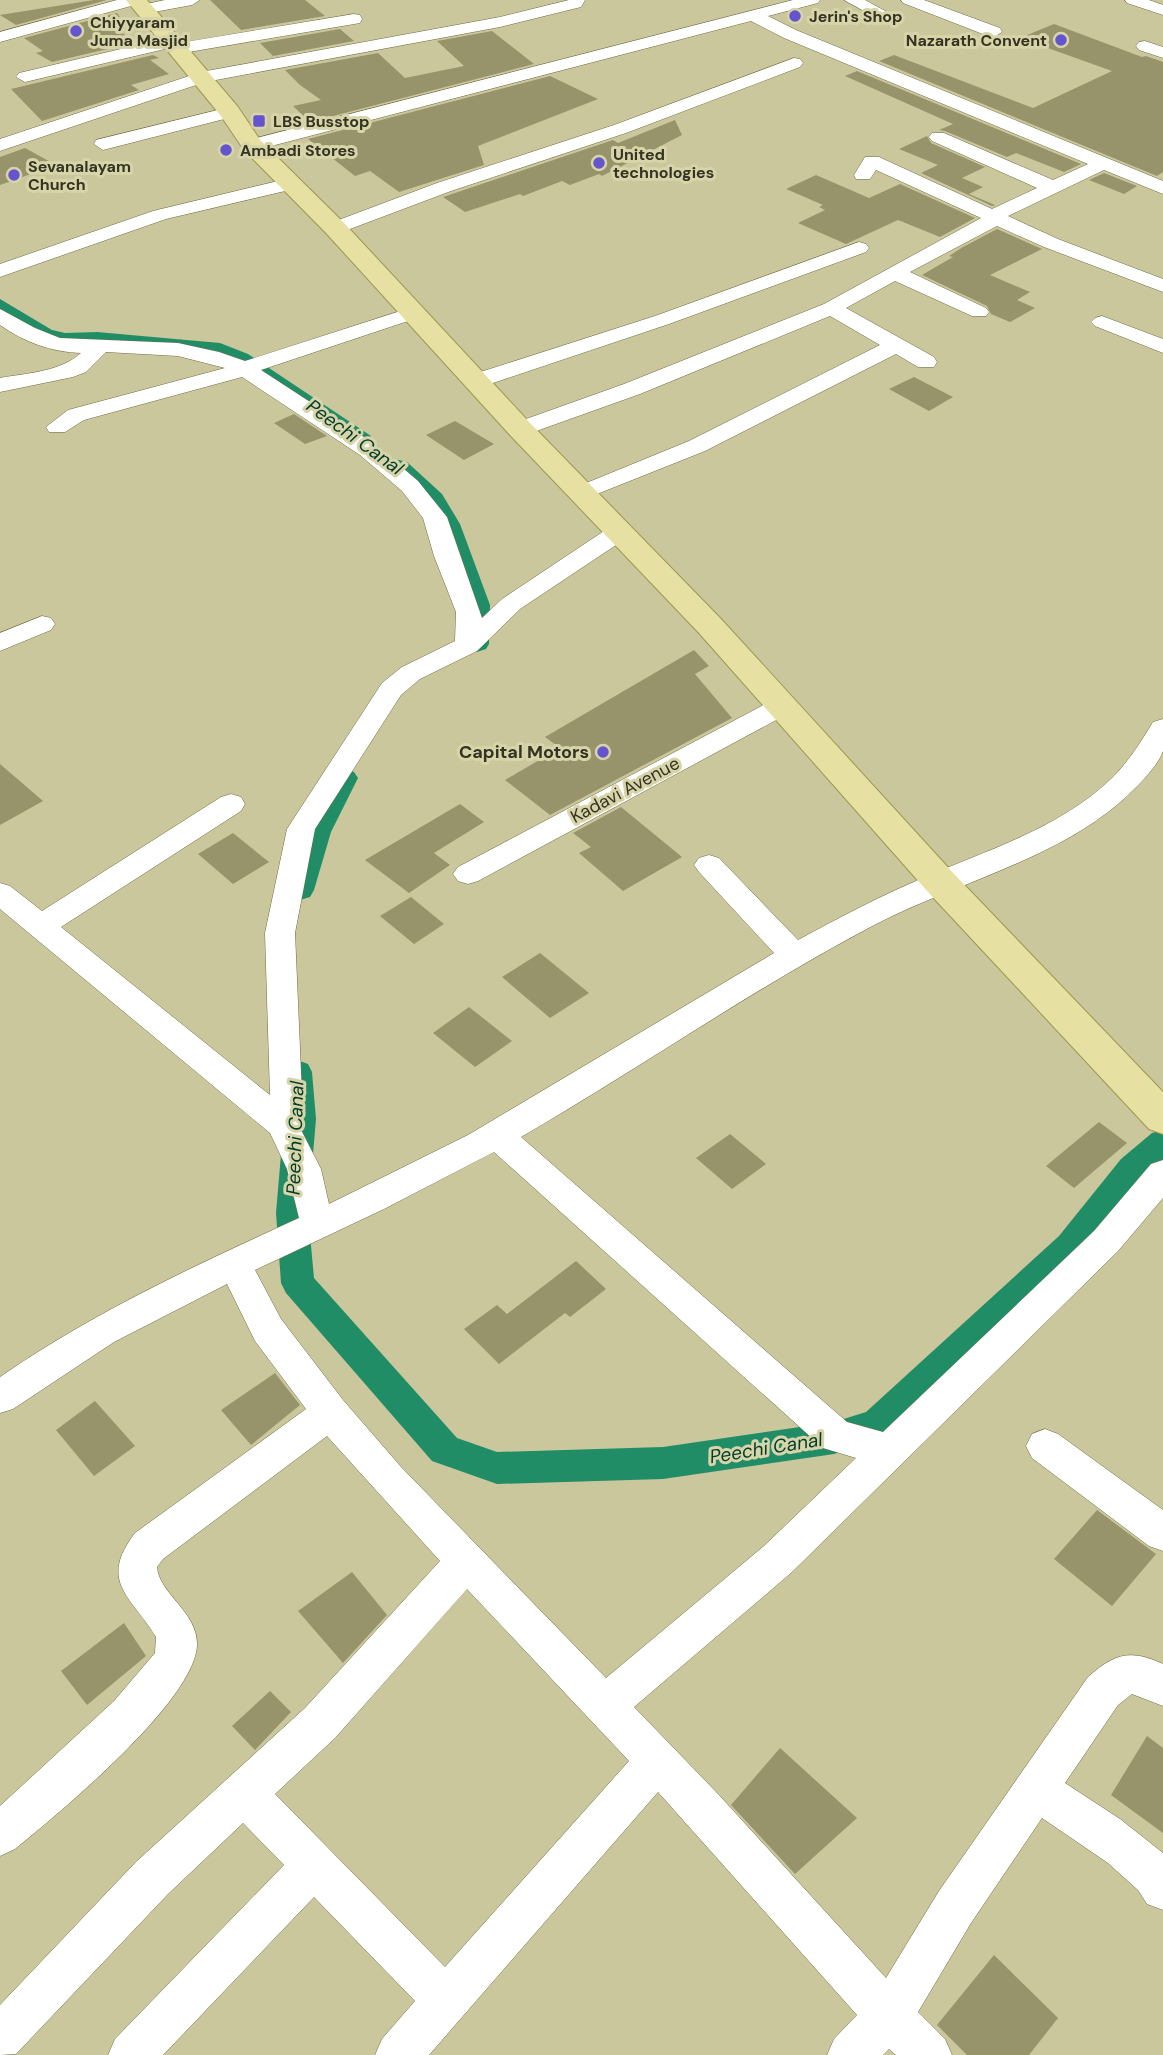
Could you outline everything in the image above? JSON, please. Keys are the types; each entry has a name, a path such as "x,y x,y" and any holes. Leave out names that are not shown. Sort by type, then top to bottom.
{"main road":[{"path":"138,3 230,111 252,145 335,228 520,429 782,706 941,883 1163,1117"}],"street":[{"path":"0,37 138,3 192,0"},
{"path":"0,145 201,77 499,22 564,8 575,4 577,0"},
{"path":"252,145 812,0"},
{"path":"852,0 890,18"},
{"path":"909,0 995,32"},
{"path":"1133,0 1163,10"},
{"path":"755,16 790,34 1163,188"},
{"path":"25,77 174,45 354,19"},
{"path":"1145,46 1163,53"},
{"path":"335,228 444,187 620,129 794,63"},
{"path":"103,144 230,111"},
{"path":"938,137 1052,187"},
{"path":"863,175 872,161 1051,243 1163,286"},
{"path":"520,429 632,388 831,308 961,235 1102,164"},
{"path":"0,271 160,215 291,184"},
{"path":"476,381 662,320 859,248"},
{"path":"893,272 979,312"},
{"path":"831,308 926,362"},
{"path":"57,427 76,415 207,381 414,313"},
{"path":"0,315 22,331 60,345 201,352 254,364 368,450 410,486 435,517 446,556 477,637"},
{"path":"1102,322 1163,347"},
{"path":"0,385 78,367 101,345"},
{"path":"582,493 697,446 897,345"},
{"path":"315,1224 292,1144 286,1096 279,933 301,829 391,689 411,673 477,637 512,604 619,532"},
{"path":"0,643 43,624"},
{"name":"Kadavi Avenue","path":"468,874 782,706"},
{"path":"0,1397 31,1374 156,1300 426,1173 645,1048 794,955 859,920 1063,829 1106,798 1137,769 1163,728"},
{"path":"42,925 232,804"},
{"path":"709,865 794,955"},
{"path":"0,893 42,925 292,1144"},
{"path":"495,1134 835,1436 890,1451"},
{"path":"604,1706 778,1559 1106,1241 1163,1174"},
{"path":"234,1263 268,1330 330,1412 388,1479 657,1761 889,2016 929,2055"},
{"path":"0,1834 47,1796 127,1718 170,1667 177,1649 174,1629 139,1580 137,1562 149,1546 330,1412"},
{"path":"1045,1446 1163,1533"},
{"path":"0,2038 152,1878 320,1723 466,1561"},
{"path":"850,2055 889,2016 955,1908 1103,1691 1121,1675 1141,1674 1163,1686"},
{"path":"398,2055 657,1761"},
{"path":"1036,1789 1110,1839 1157,1876 1163,1888"},
{"path":"244,1793 447,2001"},
{"path":"131,2055 314,1865"}],"building":[{"path":"107,0 16,25 0,15"},
{"path":"210,0 305,0 325,16 241,30"},
{"path":"117,13 125,25 115,28 125,35 120,36 133,43 52,62 36,53 43,51 24,38"},
{"path":"1054,24 1142,57 1163,62 1163,172 1157,176 879,61 894,55 1033,108 1112,71 1020,38"},
{"path":"340,29 354,41 273,56 260,43"},
{"path":"492,31 534,64 310,122 293,106 321,100 285,70 378,53 405,78 464,66 437,41"},
{"path":"153,55 159,58 150,60 169,74 131,85 139,90 42,121 11,89"},
{"path":"857,71 1081,164 1064,172 1016,153 1007,157 939,130 953,124 845,76"},
{"path":"550,76 598,99 478,146 484,165 399,192 370,171 355,176 308,139"},
{"path":"675,120 682,135 602,176 599,174 570,185 562,181 523,196 520,194 465,212 443,197 613,140 618,143"},
{"path":"927,136 931,143 985,167 962,178 983,187 969,194 995,205 992,206 921,173 938,165 899,149"},
{"name":"Sevanalayam Church","path":"25,148 56,165 0,185 0,157"},
{"path":"1104,173 1137,186 1124,194 1089,180"},
{"path":"816,175 869,198 900,184 975,218 940,237 898,220 846,244 798,223 825,210 819,207 823,205 786,189"},
{"path":"997,229 1042,249 990,275 1030,292 1017,300 1035,308 1010,322 991,314 987,306 922,275 953,257 949,256 963,247"},
{"path":"914,377 953,397 929,411 889,389"},
{"path":"294,414 327,436 305,444 274,423"},
{"path":"455,421 494,444 464,460 426,435"},
{"path":"694,650 709,666 695,674 732,718 550,815 505,780 560,748 545,737"},
{"path":"0,764 43,801 0,825"},
{"path":"460,804 484,822 434,853 450,865 409,893 365,860"},
{"path":"621,807 682,857 623,891 579,853 591,847 573,833"},
{"path":"233,833 269,862 233,884 198,854"},
{"path":"411,897 444,924 414,944 380,916"},
{"path":"540,953 589,993 550,1018 502,977"},
{"path":"469,1007 512,1041 475,1067 433,1033"},
{"path":"1099,1122 1127,1143 1074,1188 1046,1166"},
{"path":"730,1134 766,1164 732,1189 696,1158"},
{"path":"576,1261 606,1289 570,1317 565,1313 499,1364 464,1329 497,1305 507,1314"},
{"path":"275,1373 300,1405 251,1445 221,1410"},
{"path":"95,1401 135,1446 94,1476 56,1430"},
{"path":"1097,1510 1156,1554 1112,1606 1054,1559"},
{"path":"352,1572 387,1615 343,1663 298,1611"},
{"path":"124,1623 146,1656 87,1705 61,1671"},
{"path":"270,1691 291,1712 255,1750 232,1726"},
{"path":"1147,1736 1163,1748 1163,1833 1111,1795"},
{"path":"780,1748 857,1818 795,1874 731,1805"},
{"path":"994,1955 1058,2018 1029,2055 967,2055 937,2025"}],"waterway":[{"name":"Peechi Canal","path":"0,305 45,334 65,339 97,338 213,347 241,358 360,436"},
{"name":"Peechi Canal","path":"399,467 434,499 449,524 478,605 477,644"},
{"name":"Peechi Canal","path":"300,890 318,832 345,778"},
{"name":"Peechi Canal","path":"297,1072 300,1119 292,1213 298,1283 445,1450 497,1468 663,1463 834,1438 877,1425 1071,1246 1132,1168 1163,1142"}],"place":[{"name":"Jerin's Shop","path":"795,16"},
{"name":"Chiyyaram Juma Masjid","path":"76,31"},
{"name":"Nazarath Convent","path":"1061,40"},
{"name":"LBS Busstop","path":"259,121"},
{"name":"Ambadi Stores","path":"226,150"},
{"name":"United technologies","path":"599,163"},
{"name":"Sevanalayam Church","path":"14,175"},
{"name":"Capital Motors","path":"603,752"}]}
